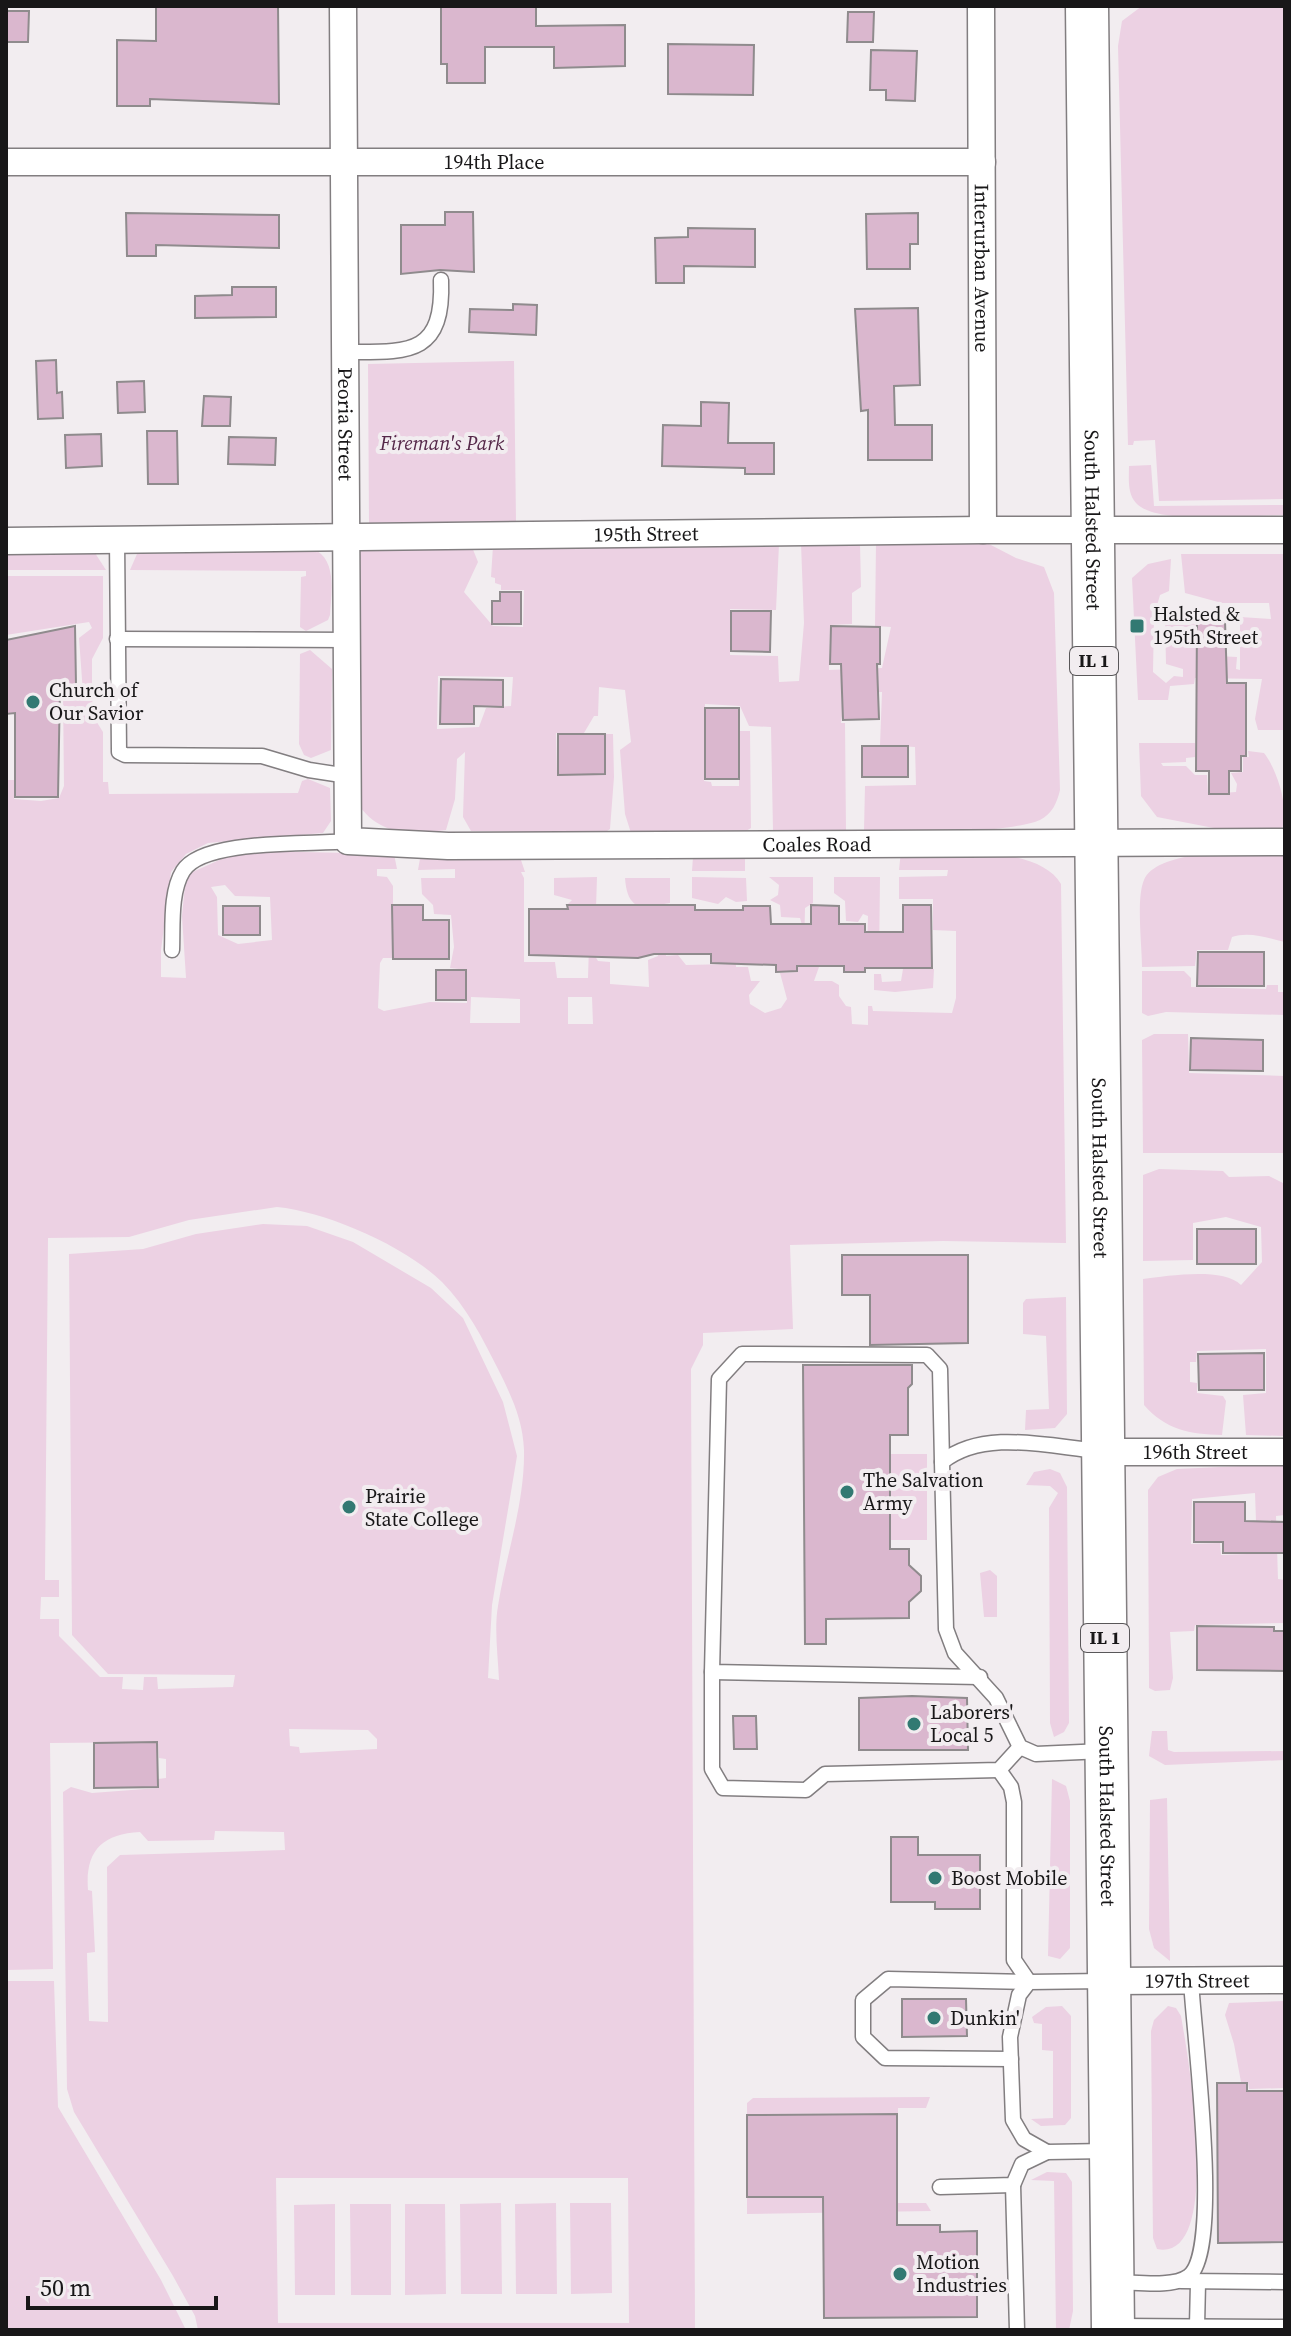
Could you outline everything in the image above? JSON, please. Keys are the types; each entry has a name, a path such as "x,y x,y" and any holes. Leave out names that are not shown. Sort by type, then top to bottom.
{"main road":[{"name":"South Halsted Street","path":"1087,6 1113,2328"}],"street":[{"name":"Peoria Street","path":"343,6 348,841"},
{"name":"Interurban Avenue","path":"981,6 983,530"},
{"name":"194th Place","path":"6,162 982,162"},
{"name":"195th Street","path":"6,541 983,530 1285,530"},
{"name":"Coales Road","path":"348,841 448,846 1285,842"},
{"name":"196th Street","path":"1103,1452 1285,1452"},
{"name":"197th Street","path":"1109,1981 1285,1980"}],"lane":[{"path":"346,352 394,352 432,335 440,318 441,280"},
{"path":"117,540 119,752 125,755 262,756 309,770 348,776"},
{"path":"117,639 349,640"},
{"path":"172,950 177,888 189,862 210,852 348,841"},
{"path":"1020,1747 999,1770 825,1774 806,1790 723,1788 712,1769 719,1379 742,1354 927,1355 940,1369 946,1629 955,1653 996,1698 1020,1747 1036,1754 1106,1751"},
{"path":"942,1462 965,1448 1000,1442 1103,1452"},
{"path":"712,1672 980,1677"},
{"path":"999,1770 1011,1787 1014,1802 1014,1960 1029,1982"},
{"path":"1011,2059 885,2058 863,2037 863,2000 888,1979 1109,1981"},
{"path":"1181,2281 1192,2274 1202,2253 1205,2180 1201,2083 1191,1980"},
{"path":"1029,1982 1019,1995 1010,2037 1013,2120 1024,2139 1047,2152"},
{"path":"1017,2330 1013,2185 1022,2164 1047,2152 1111,2151"},
{"path":"940,2187 1013,2185"},
{"path":"1112,2282 1285,2282"},
{"path":"1197,2326 1198,2283"},
{"path":"1113,2328 1285,2327"}],"green space":[{"path":"1142,6 1285,6 1285,499 1159,501 1155,440 1134,441 1133,445 1128,445 1118,46 1122,21"},
{"name":"Fireman's Park","path":"514,361 516,521 369,523 368,364"},
{"path":"1151,465 1154,506 1285,505 1285,515 1183,517 1147,510 1136,503 1131,495 1129,466"},
{"path":"876,543 989,544 1016,558 1044,567 1054,593 1060,790 1056,804 1048,815 1026,824 980,831 899,834 864,830 865,786 916,785 915,747 880,745 882,692 845,694 841,723 845,723 846,830 773,830 771,727 749,726 740,706 705,704 704,781 711,782 712,786 739,786 739,731 750,731 751,828 746,831 631,833 625,814 620,750 631,742 625,690 599,687 598,716 594,716 584,733 556,733 557,775 606,775 606,734 613,734 610,829 604,833 471,831 463,817 465,752 457,759 455,799 446,830 417,833 392,830 371,818 353,796 357,551 472,547 478,562 464,592 493,626 523,627 524,590 501,590 501,585 495,583 495,578 491,577 493,546 779,544 776,610 730,609 730,655 778,656 779,682 799,681 804,623 801,544 860,544 861,587 852,593 852,624 830,625 829,670 882,668 891,627 875,626","holes":["438,676 513,677 511,706 486,708 479,727 437,729"]},
{"path":"317,551 328,563 330,571 330,615 328,620 306,631 300,627 301,577 306,576 306,571 130,570 137,554"},
{"path":"6,553 95,553 106,570 6,570"},
{"path":"1181,554 1285,554 1285,730 1258,730 1255,719 1262,679 1195,678 1194,684 1170,686 1168,700 1138,700 1132,578 1148,564 1171,559 1169,591 1160,595 1154,616 1153,672 1166,683 1174,676 1183,677 1183,669 1166,664 1165,617 1182,619 1186,609 1238,613 1236,620 1196,619 1197,655 1237,657 1236,669 1240,670 1240,617 1271,619 1269,603 1222,603 1185,593"},
{"name":"Prairie State College","path":"6,576 103,576 103,638 92,659 92,693 93,716 103,732 103,782 108,782 109,794 298,793 302,781 308,779 330,788 331,821 323,833 208,843 186,854 171,872 161,950 161,977 186,978 182,916 186,875 226,857 255,851 394,854 397,869 377,869 377,876 387,877 393,886 393,958 383,958 380,963 378,1008 384,1011 430,1002 467,1003 467,970 450,968 454,947 451,915 434,914 433,905 422,894 421,878 455,878 455,869 418,870 421,853 519,854 525,872 521,872 524,878 524,962 555,962 557,978 588,978 589,946 598,961 610,962 610,984 649,987 648,960 658,956 659,913 644,909 630,899 625,878 670,878 670,903 664,904 666,956 678,955 686,965 730,964 730,912 734,912 736,967 748,967 751,981 760,981 749,995 750,1004 765,1013 781,1008 787,999 780,973 798,972 798,930 802,925 800,918 781,917 780,905 770,900 778,895 779,885 769,877 813,877 813,903 805,908 804,952 819,967 814,981 832,981 839,985 839,996 846,1006 851,1007 852,1024 868,1025 868,1006 872,1006 873,1011 952,1013 956,998 956,931 933,930 933,899 899,899 899,877 947,876 948,870 899,870 901,851 964,851 1011,856 1049,871 1061,884 1066,1243 943,1241 790,1245 793,1329 703,1333 703,1345 691,1369 695,2330 198,2330 195,2316 173,2276 74,2112 67,2089 63,1792 71,1787 92,1793 158,1788 158,1779 166,1778 166,1759 159,1758 158,1742 50,1743 53,1969 6,1970 6,780 14,780 14,799 41,801 59,798 64,786 63,693 83,693 79,638 92,628 89,622 6,635","holes":["225,885 235,896 270,897 272,940 238,944 218,935 217,897 211,887","471,997 520,999 520,1023 470,1023","568,997 592,997 593,1024 568,1024","277,1207 297,1210 341,1223 387,1244 426,1269 451,1291 473,1323 503,1379 516,1408 523,1439 521,1490 497,1615 499,1680 488,1678 492,1605 517,1456 503,1402 463,1318 431,1288 353,1242 307,1226 263,1224 196,1234 143,1249 69,1254 72,1635 108,1674 235,1675 233,1687 158,1689 157,1677 144,1677 143,1690 122,1689 123,1677 100,1677 59,1636 59,1619 40,1619 41,1597 59,1597 59,1580 45,1580 48,1238 129,1237 189,1220","289,1729 368,1730 377,1739 377,1749 300,1753 299,1747 290,1746","215,1831 284,1832 285,1850 120,1855 107,1867 108,2022 89,2021 87,1953 95,1952 92,1891 88,1890 89,1865 98,1848 115,1837 140,1832 148,1841 214,1840","276,2178 628,2178 629,2323 278,2323"]},
{"path":"310,650 332,669 331,750 311,758 304,755 299,744 300,654"},
{"path":"1139,743 1195,743 1195,757 1186,758 1186,762 1161,763 1163,766 1186,766 1195,775 1207,775 1208,794 1236,792 1237,784 1231,773 1243,772 1243,757 1249,757 1248,751 1264,753 1274,769 1281,791 1284,823 1281,831 1219,829 1157,817 1141,796"},
{"path":"1285,850 1285,942 1238,935 1232,937 1228,950 1197,950 1195,966 1142,967 1140,898 1144,880 1153,870 1167,862 1208,853"},
{"path":"745,855 745,871 692,871 693,857"},
{"path":"597,877 595,939 589,938 589,905 568,904 572,900 554,895 554,878"},
{"path":"692,877 746,878 747,901 736,902 726,897 718,904 692,898"},
{"path":"834,877 880,877 879,964 867,953 868,916 863,914 858,922 846,921 845,901 834,893"},
{"path":"903,969 934,969 933,988 895,992 874,990 874,974 881,974 882,982 901,981"},
{"path":"1142,971 1184,971 1191,978 1191,987 1266,989 1267,985 1278,985 1278,992 1285,992 1285,1015 1166,1012 1148,1016 1142,1013"},
{"path":"1154,1034 1188,1034 1189,1073 1285,1076 1285,1153 1143,1153 1142,1040"},
{"path":"1159,1169 1223,1171 1229,1177 1269,1176 1285,1184 1285,1436 1246,1435 1243,1395 1266,1393 1266,1349 1197,1351 1196,1362 1190,1362 1190,1382 1197,1383 1197,1393 1223,1396 1226,1401 1222,1435 1179,1429 1161,1420 1144,1405 1143,1279 1209,1274 1233,1279 1241,1285 1262,1262 1261,1227 1226,1217 1193,1223 1193,1260 1143,1261 1143,1175"},
{"path":"1066,1297 1067,1414 1055,1428 1025,1430 1026,1410 1049,1409 1046,1336 1023,1334 1023,1303 1026,1299"},
{"path":"891,1454 927,1454 927,1540 891,1540"},
{"path":"1285,1464 1285,1515 1276,1516 1278,1579 1285,1580 1285,1623 1195,1625 1194,1631 1170,1632 1173,1678 1170,1690 1155,1691 1149,1688 1148,1490 1158,1477 1177,1469","holes":["1255,1493 1256,1521 1247,1524 1247,1554 1221,1555 1220,1543 1191,1544 1192,1499"]},
{"path":"1050,1469 1060,1473 1067,1487 1069,1723 1064,1732 1054,1737 1050,1723 1049,1508 1058,1493 1050,1486 1026,1485 1034,1472"},
{"path":"990,1570 997,1576 997,1617 984,1617 980,1573"},
{"path":"1152,1731 1167,1731 1168,1750 1174,1752 1285,1751 1285,1760 1165,1765 1149,1756"},
{"path":"1052,1779 1066,1786 1070,1801 1070,1948 1060,1959 1048,1956"},
{"path":"1167,1798 1170,1961 1154,1948 1149,1929 1150,1800"},
{"path":"6,1981 54,1981 58,2107 161,2280 186,2330 6,2330"},
{"path":"1285,2001 1285,2088 1249,2089 1248,2082 1241,2082 1225,2015 1229,2003"},
{"path":"1062,2006 1071,2016 1071,2118 1065,2125 1041,2126 1031,2119 1053,2118 1053,2051 1042,2050 1042,2024 1034,2023 1032,2017 1046,2007"},
{"path":"1168,2006 1176,2008 1181,2016 1194,2108 1196,2190 1190,2223 1178,2244 1157,2249 1153,2238 1151,2031 1154,2020"},
{"path":"930,2097 926,2108 898,2108 898,2113 747,2114 747,2103 753,2098"},
{"path":"1047,2172 1066,2173 1072,2182 1073,2311 1069,2330 1056,2330 1054,2181 1031,2180"},
{"path":"747,2197 897,2197 897,2203 926,2203 931,2211 747,2214"},
{"path":"501,2203 502,2294 461,2294 460,2204"},
{"path":"556,2203 557,2294 516,2294 515,2204"},
{"path":"570,2203 611,2203 612,2293 571,2294"},
{"path":"335,2204 335,2295 295,2295 294,2205"},
{"path":"350,2204 391,2204 391,2295 351,2295"},
{"path":"405,2204 445,2204 446,2294 405,2295"}],"building":[{"path":"156,6 278,6 279,104 150,99 150,106 117,106 117,40 156,41"},
{"path":"441,6 536,6 536,26 625,25 625,66 554,68 554,47 485,47 485,83 447,83 447,64 441,64"},
{"path":"6,11 29,11 28,42 6,42"},
{"path":"848,12 874,12 873,42 847,42"},
{"path":"668,44 754,45 753,95 668,94"},
{"path":"871,50 917,51 915,101 886,100 886,90 870,90"},
{"path":"445,212 473,212 474,272 440,270 401,274 401,225 445,225"},
{"path":"126,213 279,215 279,248 156,245 156,256 127,256"},
{"path":"918,213 918,244 910,244 910,269 867,269 866,214"},
{"path":"688,228 755,229 755,267 684,266 684,283 656,283 655,238 688,237"},
{"path":"232,287 276,287 276,317 195,318 195,296 232,295"},
{"path":"513,304 537,305 536,335 469,332 470,309 513,310"},
{"path":"918,308 920,385 894,386 895,425 932,425 932,460 868,460 868,410 861,411 855,309"},
{"path":"56,360 57,393 62,392 63,418 38,419 36,361"},
{"path":"144,381 145,412 118,413 117,382"},
{"path":"204,396 231,397 230,426 202,426"},
{"path":"701,402 729,403 728,443 774,443 774,474 745,474 745,468 662,466 663,425 701,426"},
{"path":"147,431 177,431 178,484 148,484"},
{"path":"101,434 102,466 66,468 65,435"},
{"path":"229,437 276,438 275,465 228,464"},
{"path":"500,592 521,592 521,624 492,624 492,601 500,601"},
{"path":"731,611 771,611 770,652 731,651"},
{"path":"1197,621 1225,621 1227,683 1246,683 1246,756 1241,756 1241,771 1229,771 1229,794 1209,794 1209,771 1196,771"},
{"name":"Church of Our Savior","path":"75,626 76,685 60,686 58,797 15,797 15,713 6,714 6,640"},
{"path":"831,626 880,627 880,664 877,664 879,719 843,720 841,664 830,664"},
{"path":"441,679 503,680 503,707 474,706 474,724 440,724"},
{"path":"705,708 739,708 739,779 705,779"},
{"path":"558,734 605,734 605,774 558,775"},
{"path":"862,746 908,746 908,777 862,777"},
{"path":"392,905 423,905 423,920 449,920 449,959 393,959"},
{"path":"567,905 695,905 695,910 743,910 743,906 770,906 771,924 811,924 811,905 839,906 839,924 865,924 865,932 903,932 903,905 931,905 932,968 865,968 865,972 844,972 844,966 797,966 797,971 776,972 776,965 711,963 711,954 654,954 638,958 529,955 529,909 568,909"},
{"path":"223,906 260,906 260,935 223,935"},
{"path":"1198,952 1264,952 1264,986 1197,986"},
{"path":"436,970 466,970 466,1000 436,1000"},
{"path":"1191,1038 1263,1040 1263,1071 1190,1070"},
{"path":"1197,1229 1256,1229 1256,1264 1197,1264"},
{"path":"842,1255 968,1255 968,1343 870,1345 870,1295 842,1295"},
{"path":"1264,1353 1264,1390 1199,1390 1198,1354"},
{"name":"The Salvation Army","path":"803,1365 912,1365 912,1384 908,1388 908,1435 890,1435 890,1549 909,1549 909,1565 921,1576 921,1591 909,1602 909,1618 826,1619 826,1644 805,1644"},
{"path":"1194,1502 1245,1502 1245,1521 1285,1522 1285,1553 1223,1553 1223,1542 1194,1542"},
{"path":"1197,1626 1274,1627 1274,1631 1285,1631 1285,1671 1197,1670"},
{"name":"Laborers' Local 5","path":"859,1698 967,1698 968,1750 859,1750"},
{"path":"733,1716 756,1716 757,1749 734,1749"},
{"path":"157,1742 158,1787 94,1788 94,1743"},
{"name":"Boost Mobile","path":"891,1837 918,1837 918,1855 980,1855 980,1909 935,1909 935,1902 891,1902"},
{"name":"Dunkin'","path":"902,1999 966,1999 967,2036 902,2037"},
{"path":"1217,2083 1247,2083 1247,2091 1285,2091 1285,2242 1218,2243"},
{"path":"897,2114 897,2225 940,2225 940,2232 977,2231 977,2317 824,2318 823,2197 747,2197 747,2115"}],"place":[{"name":"Halsted & 195th Street","path":"1137,626"},
{"name":"Church of Our Savior","path":"33,702"},
{"name":"The Salvation Army","path":"847,1492"},
{"name":"Prairie State College","path":"349,1507"},
{"name":"Laborers' Local 5","path":"914,1724"},
{"name":"Boost Mobile","path":"935,1878"},
{"name":"Dunkin'","path":"934,2018"},
{"name":"Motion Industries","path":"900,2274"}]}
